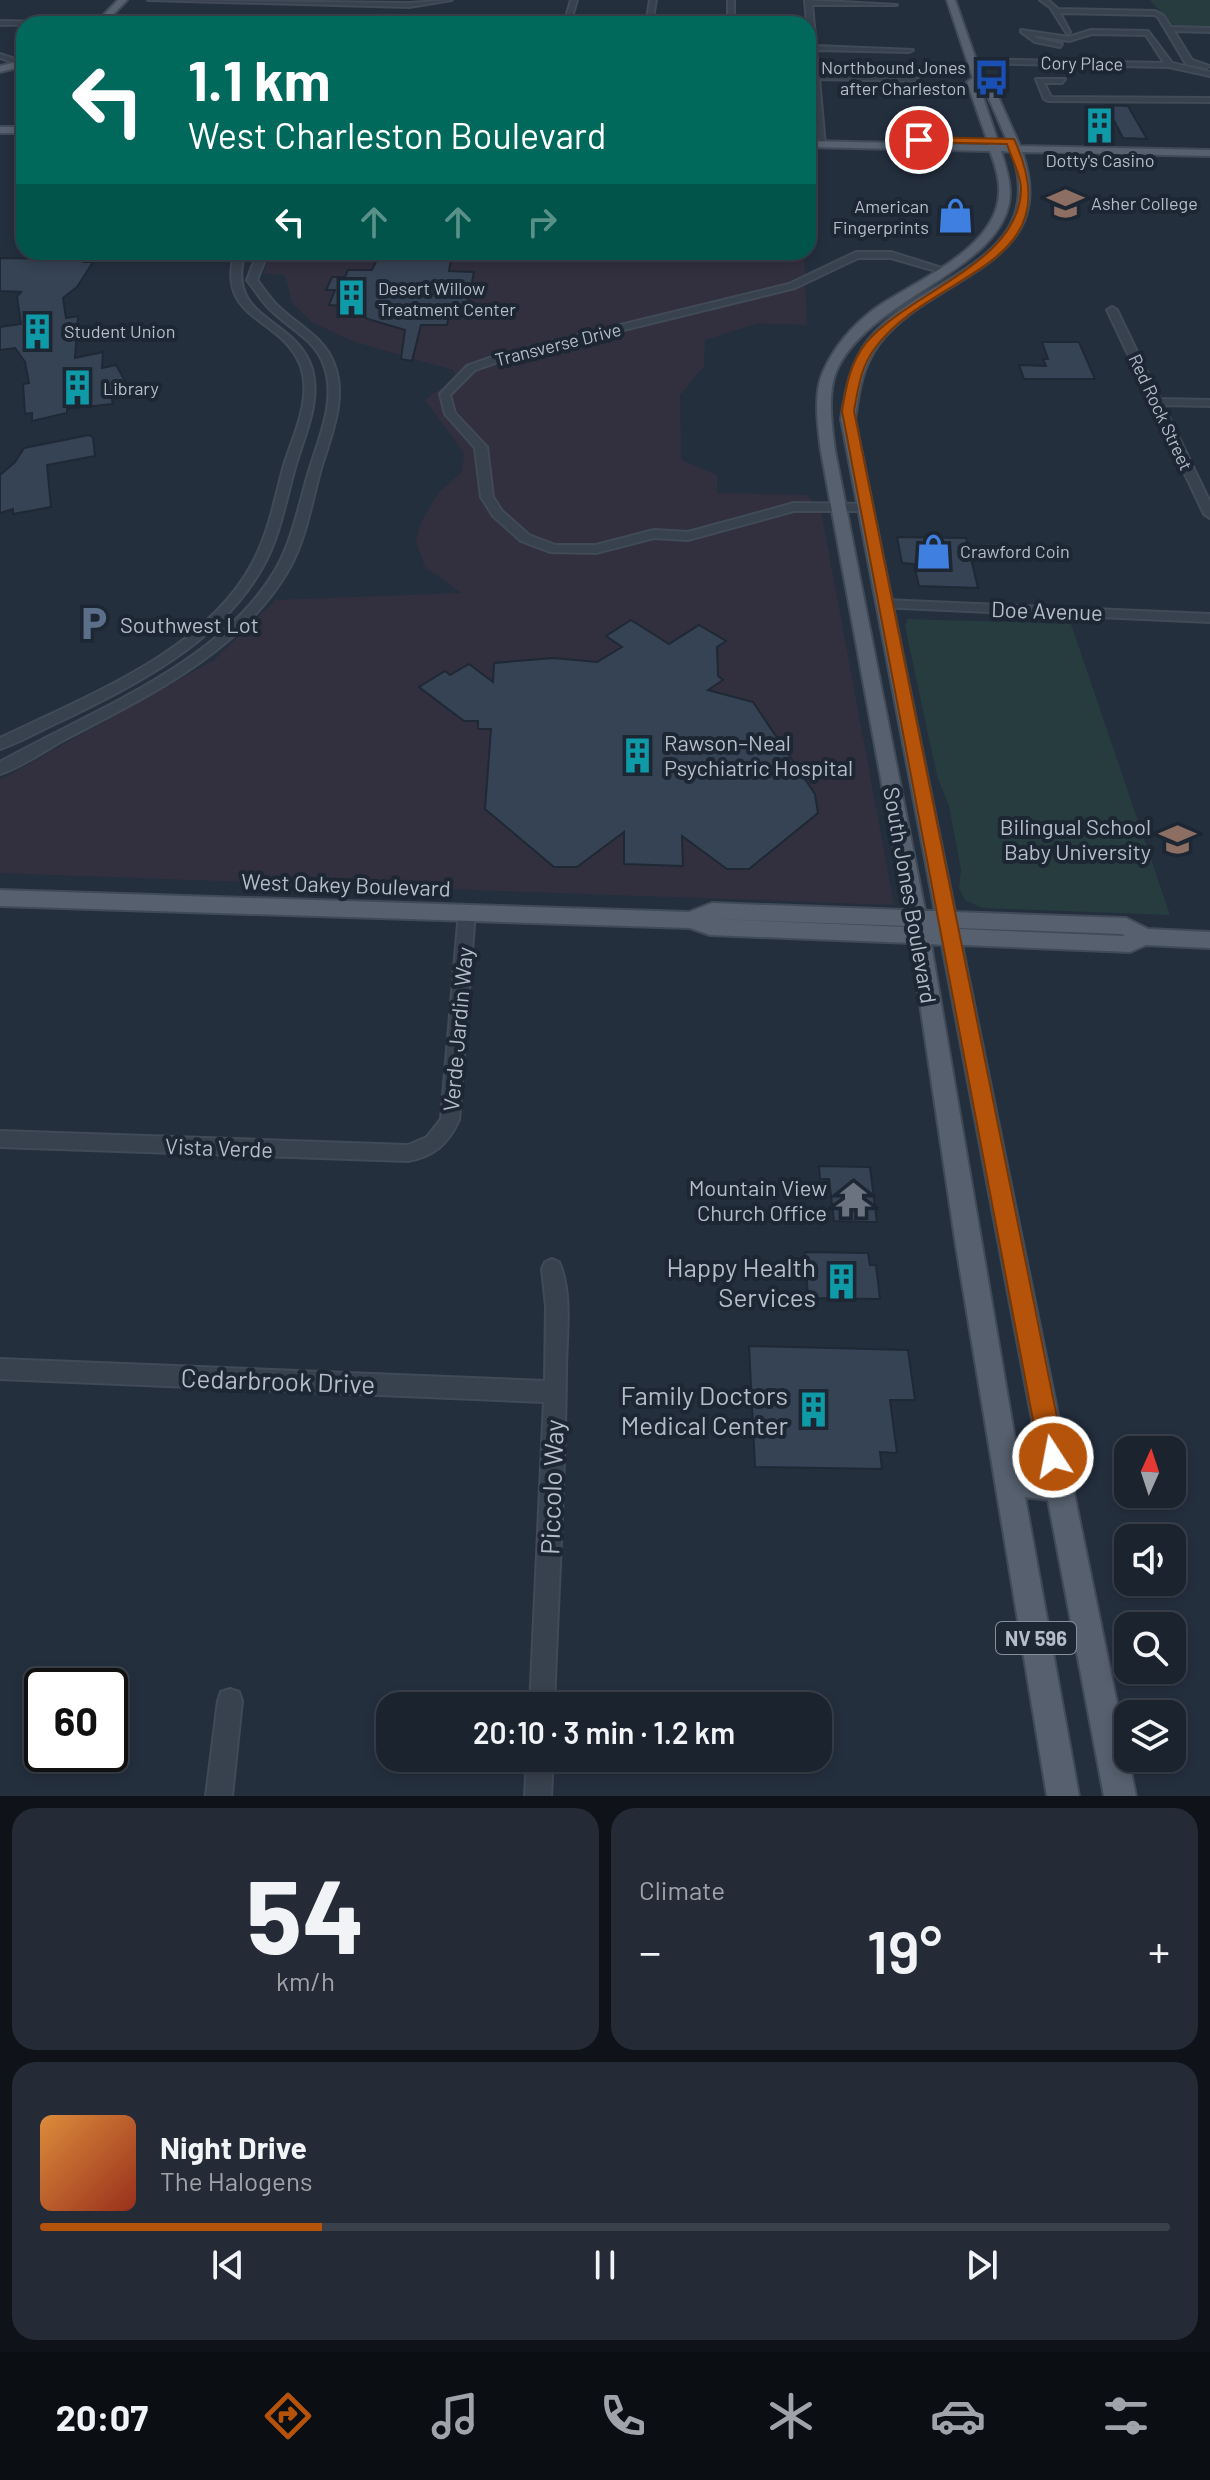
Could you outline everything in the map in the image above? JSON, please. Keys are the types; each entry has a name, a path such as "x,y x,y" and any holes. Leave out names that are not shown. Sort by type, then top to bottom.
{"main road":[{"path":"107,16 123,0"},
{"name":"South Jones Boulevard","path":"951,0 978,79 987,83 1027,189 1017,228 993,254 885,328 862,357 851,389 848,419 1120,1796"},
{"name":"South Jones Boulevard","path":"978,79 972,82 1003,180 1003,207 989,234 943,270 892,300 856,331 837,357 826,386 824,419 918,927 1063,1796"},
{"path":"816,140 990,145 1210,146"},
{"path":"816,142 821,141"},
{"path":"1012,145 1210,153"},
{"path":"943,270 951,283"},
{"path":"826,386 851,389"},
{"name":"West Oakey Boulevard","path":"0,898 691,920 710,927 950,928 1130,944 1144,937 1210,940"},
{"path":"1009,1481 1059,1488"}],"street":[{"path":"151,0 409,5 449,0"},
{"path":"1043,0 1056,11 1063,39 1056,62 1072,98"},
{"path":"808,2 894,5"},
{"path":"1056,11 1155,13 1189,62 1210,66"},
{"path":"1169,29 1210,30"},
{"path":"1063,39 1078,39 1091,32 1148,33 1169,65"},
{"path":"816,48 909,50"},
{"name":"Cory Place","path":"971,60 1169,65 1210,74"},
{"path":"816,77 914,79"},
{"path":"1062,81 1039,81 1048,99 1210,100"},
{"path":"816,95 821,141"},
{"name":"Transverse Drive","path":"866,508 794,507 688,536 654,534 596,549 554,549 525,538 497,513 487,497 481,447 450,414 445,394 455,379 471,368 517,352 782,289 856,255 879,254 943,270"},
{"path":"236,260 233,268 239,296 285,336 306,365 310,388 275,517 255,571 216,615 173,652 0,746 7,765 172,674 237,625 278,576 301,518 330,418 334,384 329,362 318,344 277,312 252,280 260,260"},
{"name":"Red Rock Street","path":"1112,310 1210,514"},
{"path":"306,365 329,362"},
{"path":"1158,402 1210,403"},
{"path":"275,517 301,518"},
{"name":"Doe Avenue","path":"884,604 1210,618"},
{"path":"216,615 237,625"},
{"name":"Verde Jardin Way","path":"436,1143 450,1120 467,912"},
{"name":"Vista Verde","path":"0,1139 408,1153 426,1150 436,1143"},
{"name":"Piccolo Way","path":"543,1692 555,1392 556,1306 552,1269"},
{"name":"Cedarbrook Drive","path":"0,1369 555,1392"},
{"path":"219,1796 230,1701"},
{"path":"538,1796 539,1772"}],"shaded area":[{"path":"267,260 804,260 807,325 758,323 705,340 704,366 680,395 681,460 717,475 717,493 807,495 821,511 894,905 0,873 0,780 214,660 276,600 461,593 425,567 416,541 421,523 438,493 462,472 464,453 425,400 456,377 453,370 352,341 312,322 292,303 285,275 264,274"}],"green space":[{"path":"1150,0 1210,0 1210,28 1174,26"},
{"path":"908,619 1071,624 1170,915 982,908 965,900 959,888 961,870 949,806 937,776 905,626"}],"building":[{"path":"1106,105 1128,106 1147,139 1123,138"},
{"path":"0,258 93,262 77,287 63,298 66,318 78,316 75,358 103,352 102,368 116,365 132,393 112,400 113,404 67,409 67,413 32,421 32,413 25,414 23,384 29,383 25,362 15,348 0,350 0,327 21,324 17,297 21,292 0,291"},
{"name":"Desert Willow Treatment Center","path":"377,260 451,260 449,271 474,272 468,302 463,302 461,309 450,310 447,325 421,325 412,361 401,359 405,330 368,319 345,306 329,305 335,290 326,290 332,277 345,277 348,270 372,270"},
{"path":"1042,342 1079,342 1095,379 1024,379 1019,365 1046,366 1043,359 1048,359"},
{"path":"89,435 93,437 95,456 47,465 51,507 13,514 13,509 0,513 0,475 15,462 24,448"},
{"name":"Crawford Coin","path":"897,537 966,538 978,588 919,586 914,564 902,563"},
{"name":"Rawson–Neal Psychiatric Hospital","path":"631,620 669,644 699,625 726,641 717,647 718,676 723,680 708,690 753,702 815,794 818,813 749,869 727,869 682,836 683,866 624,864 624,832 577,867 554,867 485,809 491,729 478,729 478,721 464,721 419,687 445,671 450,675 469,664 493,682 494,663 553,658 597,662 622,647 606,636"},
{"name":"Mountain View Church Office","path":"819,1166 870,1167 877,1222 834,1221 829,1179 820,1179"},
{"name":"Happy Health Services","path":"805,1252 868,1253 870,1265 876,1265 880,1299 808,1298"},
{"name":"Family Doctors Medical Center","path":"749,1346 908,1350 915,1400 890,1400 897,1453 880,1452 882,1469 755,1467"}],"place":[{"name":"Northbound Jones after Charleston","path":"992,77"},
{"name":"Dotty's Casino","path":"1100,126"},
{"name":"Asher College","path":"1065,203"},
{"name":"American Fingerprints","path":"955,216"},
{"name":"Desert Willow Treatment Center","path":"352,298"},
{"name":"Student Union","path":"38,331"},
{"name":"Library","path":"77,388"},
{"name":"Crawford Coin","path":"934,551"},
{"name":"Southwest Lot","path":"94,624"},
{"name":"Rawson–Neal Psychiatric Hospital","path":"638,755"},
{"name":"Bilingual School Baby University","path":"1177,839"},
{"name":"Mountain View Church Office","path":"853,1200"},
{"name":"Happy Health Services","path":"842,1281"},
{"name":"Family Doctors Medical Center","path":"814,1409"}],"route":[{"path":"919,140 1011,141 1027,189 1025,207 1017,228 1001,248 977,267 903,312 870,346 854,375 848,411 1053,1457"}]}
